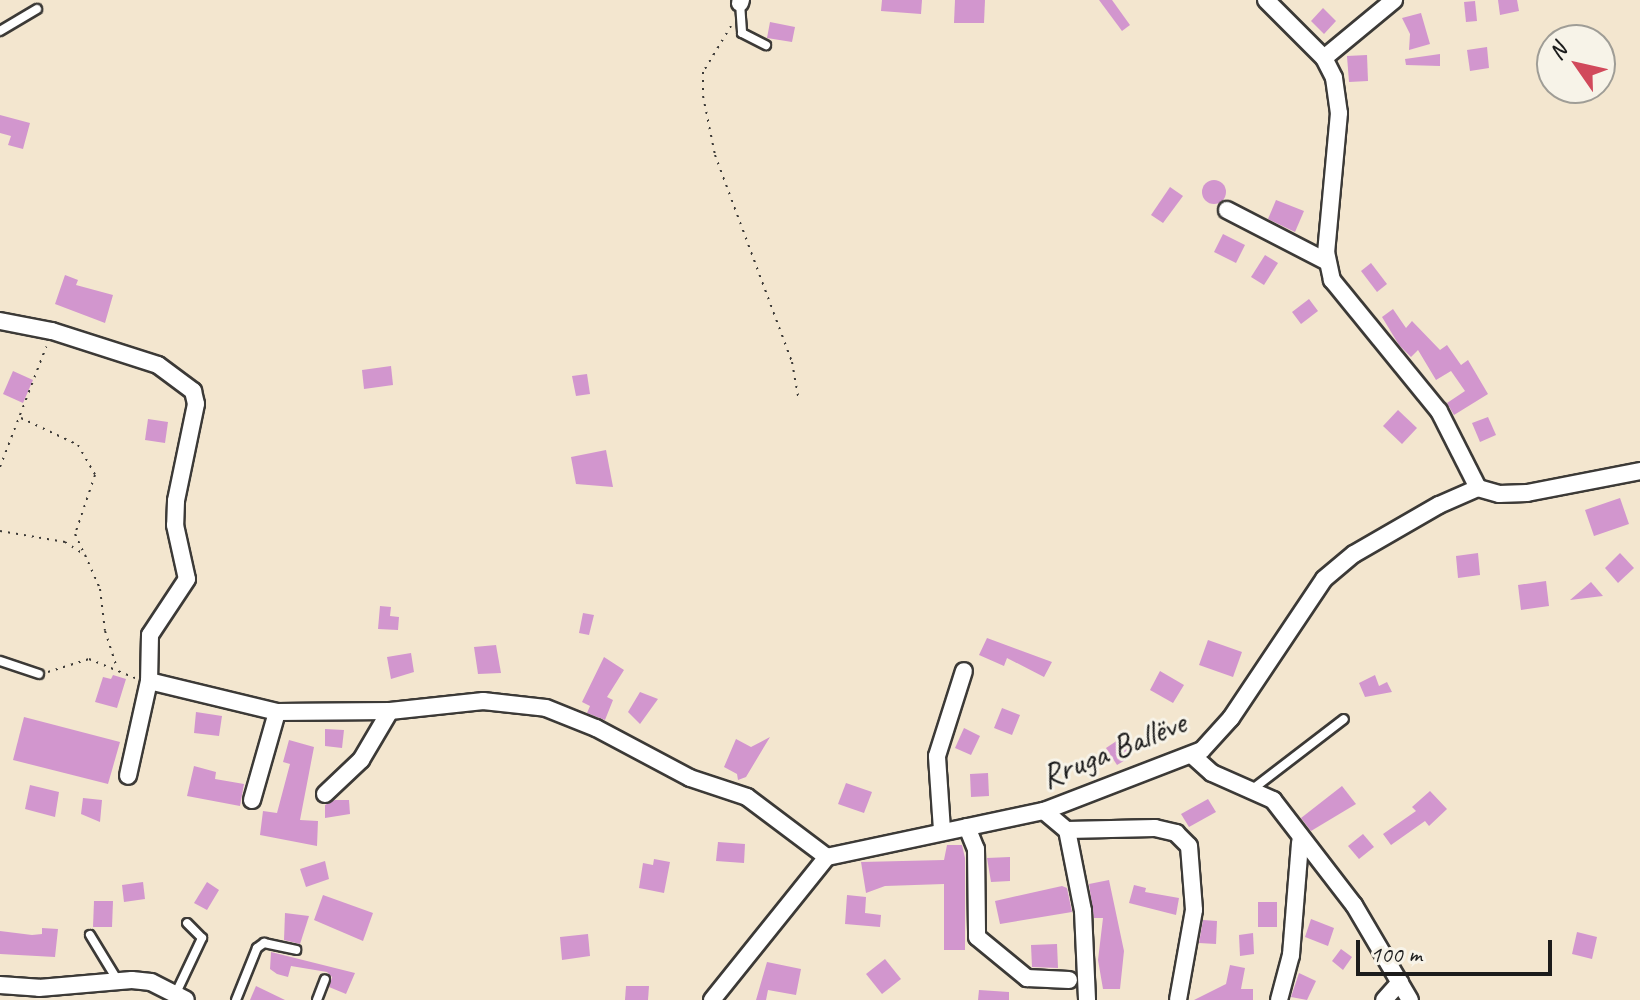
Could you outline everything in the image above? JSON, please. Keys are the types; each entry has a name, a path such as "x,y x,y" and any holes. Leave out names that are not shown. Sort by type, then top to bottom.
{"street":[{"path":"1266,0 1324,58 1334,78 1339,113 1326,261 1346,302 1439,411 1478,488 1499,494 1527,493 1639,473"},
{"path":"1324,58 1394,0"},
{"path":"1227,210 1326,261"},
{"path":"0,321 52,331 158,365 193,391 196,404 176,501 175,525 187,579 150,635 148,684 128,776"},
{"name":"Rruga Ballëve","path":"827,857 942,830 1044,811 1193,756 1231,718 1338,565 1478,488"},
{"path":"942,830 937,756 964,671"},
{"path":"148,684 277,712 390,711 483,701 546,708 690,778 747,797 827,857 756,952 712,1000"},
{"path":"325,794 361,760 390,711"},
{"path":"252,800 277,712"},
{"path":"1193,756 1212,773 1254,788 1273,800 1300,842 1354,905 1410,1000"},
{"path":"1044,811 1067,830 1083,911 1087,1000"},
{"path":"967,827 976,849 977,937 1027,978 1069,980"},
{"path":"1067,830 1155,828 1176,833 1189,846 1194,910 1178,1000"},
{"path":"1279,1000 1291,955 1300,842"},
{"path":"0,985 39,988 119,981 151,982 181,996"},
{"path":"1384,1000 1400,982"}],"lane":[{"path":"741,2 742,33 766,45"},
{"path":"0,31 37,9"},
{"path":"0,661 39,674"},
{"path":"1254,788 1344,719"},
{"path":"181,996 202,938 201,932 187,923"},
{"path":"90,935 119,981"},
{"path":"236,1000 257,948 264,943 296,950"},
{"path":"317,1000 325,979"}],"path":[{"path":"741,2 703,72 703,96 715,155 792,362 799,400"},
{"path":"0,467 52,331"},
{"path":"21,418 78,445 95,475 75,534 100,589 105,631 117,667"},
{"path":"0,531 65,542 85,555"},
{"path":"39,674 89,659 117,667 148,684"}],"building":[{"path":"882,0 922,0 921,14 881,11"},
{"path":"955,0 985,0 984,23 954,23"},
{"path":"1099,0 1112,0 1130,25 1122,31"},
{"path":"1498,0 1517,0 1519,11 1500,15"},
{"path":"1475,1 1477,21 1466,22 1464,2"},
{"path":"1323,8 1336,21 1324,34 1311,21"},
{"path":"1421,13 1430,44 1409,50 1410,34 1402,18"},
{"path":"770,22 795,27 792,42 767,38"},
{"path":"1487,47 1489,68 1470,71 1467,50"},
{"path":"1440,54 1440,66 1406,65 1405,59"},
{"path":"1367,55 1368,81 1349,82 1347,56"},
{"path":"0,115 30,123 23,149 8,145 11,136 0,133"},
{"path":"1214,180 1223,183 1226,192 1223,201 1214,204 1205,201 1202,192 1205,183"},
{"path":"1170,187 1183,196 1163,223 1151,215"},
{"path":"1276,200 1304,211 1295,232 1268,219"},
{"path":"1223,234 1245,245 1236,263 1214,252"},
{"path":"1265,255 1278,263 1264,285 1251,277"},
{"path":"1371,263 1387,284 1377,292 1361,271"},
{"path":"65,275 78,280 76,285 113,295 105,323 55,304"},
{"path":"1309,299 1318,311 1301,324 1292,312"},
{"path":"1393,309 1406,328 1412,321 1440,350 1447,345 1461,365 1468,360 1488,394 1454,415 1447,403 1465,391 1451,371 1436,380 1418,350 1411,357 1399,345 1382,317"},
{"path":"391,366 393,385 364,389 362,370"},
{"path":"13,371 33,380 23,403 3,394"},
{"path":"587,374 590,394 576,396 572,376"},
{"path":"1398,410 1417,428 1402,444 1383,426"},
{"path":"1488,417 1496,435 1480,442 1472,423"},
{"path":"148,419 168,422 165,443 145,440"},
{"path":"606,450 613,487 576,484 571,457"},
{"path":"1620,498 1629,524 1594,536 1585,510"},
{"path":"1478,553 1480,575 1458,578 1456,556"},
{"path":"1620,553 1634,568 1618,583 1605,568"},
{"path":"1546,581 1549,606 1521,610 1518,585"},
{"path":"1591,582 1603,596 1570,600"},
{"path":"380,606 391,607 390,616 399,617 398,630 378,629"},
{"path":"583,613 594,615 589,635 579,633"},
{"path":"987,638 1052,662 1044,677 1007,658 1004,666 979,655"},
{"path":"1208,640 1242,652 1233,677 1199,665"},
{"path":"496,645 501,673 478,674 474,647"},
{"path":"411,653 414,672 391,679 387,657"},
{"path":"604,657 624,670 607,697 613,700 605,720 587,713 590,706 582,702"},
{"path":"1160,671 1184,685 1173,703 1150,690"},
{"path":"113,675 126,679 117,708 95,702 103,677 111,679"},
{"path":"1375,675 1379,686 1387,682 1392,692 1365,697 1359,683"},
{"path":"640,692 658,699 640,724 628,712"},
{"path":"1002,708 1020,715 1012,735 994,728"},
{"path":"196,712 222,716 219,736 194,733"},
{"path":"24,717 120,742 108,784 13,760"},
{"path":"964,728 980,736 971,755 955,748"},
{"path":"325,729 344,730 342,748 325,746"},
{"path":"770,737 746,777 738,780 737,774 724,767 736,739 751,747"},
{"path":"1121,738 1132,756 1117,765 1106,748"},
{"path":"289,740 314,747 300,820 318,821 317,846 260,835 263,811 277,813 290,764 283,762"},
{"path":"194,766 216,772 215,779 244,784 240,806 187,796"},
{"path":"988,773 989,796 971,797 970,774"},
{"path":"846,783 872,792 864,813 838,804"},
{"path":"30,785 59,792 55,817 25,809"},
{"path":"1342,786 1356,804 1311,831 1301,818"},
{"path":"1430,791 1447,809 1429,826 1425,821 1391,845 1383,834 1416,811 1412,807"},
{"path":"83,798 102,800 100,822 81,814"},
{"path":"1208,799 1216,812 1189,827 1181,814"},
{"path":"335,800 349,800 350,814 325,818 325,805"},
{"path":"1363,834 1374,847 1359,859 1348,846"},
{"path":"718,842 745,844 744,863 716,861"},
{"path":"947,845 962,845 965,858 965,950 944,950 944,884 885,886 866,893 861,862 944,860"},
{"path":"1010,857 1010,881 991,882 987,858"},
{"path":"654,859 670,862 664,893 639,888 643,863 653,865"},
{"path":"325,861 329,879 306,887 300,869"},
{"path":"1109,880 1124,951 1120,989 1103,989 1098,960 1103,918 1094,918 1089,884"},
{"path":"143,882 145,899 124,902 122,885"},
{"path":"207,882 219,890 207,910 194,903"},
{"path":"1134,885 1146,888 1145,892 1179,898 1176,915 1129,903"},
{"path":"1062,886 1067,888 1072,912 1000,924 995,901"},
{"path":"323,895 373,913 363,941 314,920"},
{"path":"847,895 866,897 865,913 881,915 880,927 845,924"},
{"path":"94,901 113,901 112,927 93,927"},
{"path":"1258,902 1277,902 1277,927 1258,927"},
{"path":"285,913 309,916 300,944 284,940"},
{"path":"1311,919 1334,928 1328,946 1305,937"},
{"path":"1203,920 1217,921 1216,944 1199,943"},
{"path":"42,928 58,929 55,957 0,954 0,931 32,935 42,934"},
{"path":"1577,932 1597,937 1592,959 1572,954"},
{"path":"1253,933 1254,954 1240,956 1239,935"},
{"path":"588,934 590,956 562,960 560,937"},
{"path":"1057,944 1058,968 1032,967 1031,945"},
{"path":"1341,949 1352,957 1343,970 1332,961"},
{"path":"271,952 355,973 346,994 329,987 332,977 327,972 291,966 288,977 277,974 270,969"},
{"path":"885,959 901,979 882,994 866,974"},
{"path":"767,962 801,969 796,995 768,990 766,1000 756,1000"},
{"path":"1230,965 1245,968 1241,989 1253,989 1253,1000 1194,1000 1226,984"},
{"path":"1299,973 1316,981 1307,1000 1291,997"},
{"path":"256,986 285,1000 250,1000"},
{"path":"626,986 649,986 648,1000 625,1000"},
{"path":"979,990 1009,992 1009,1000 978,1000"}]}
